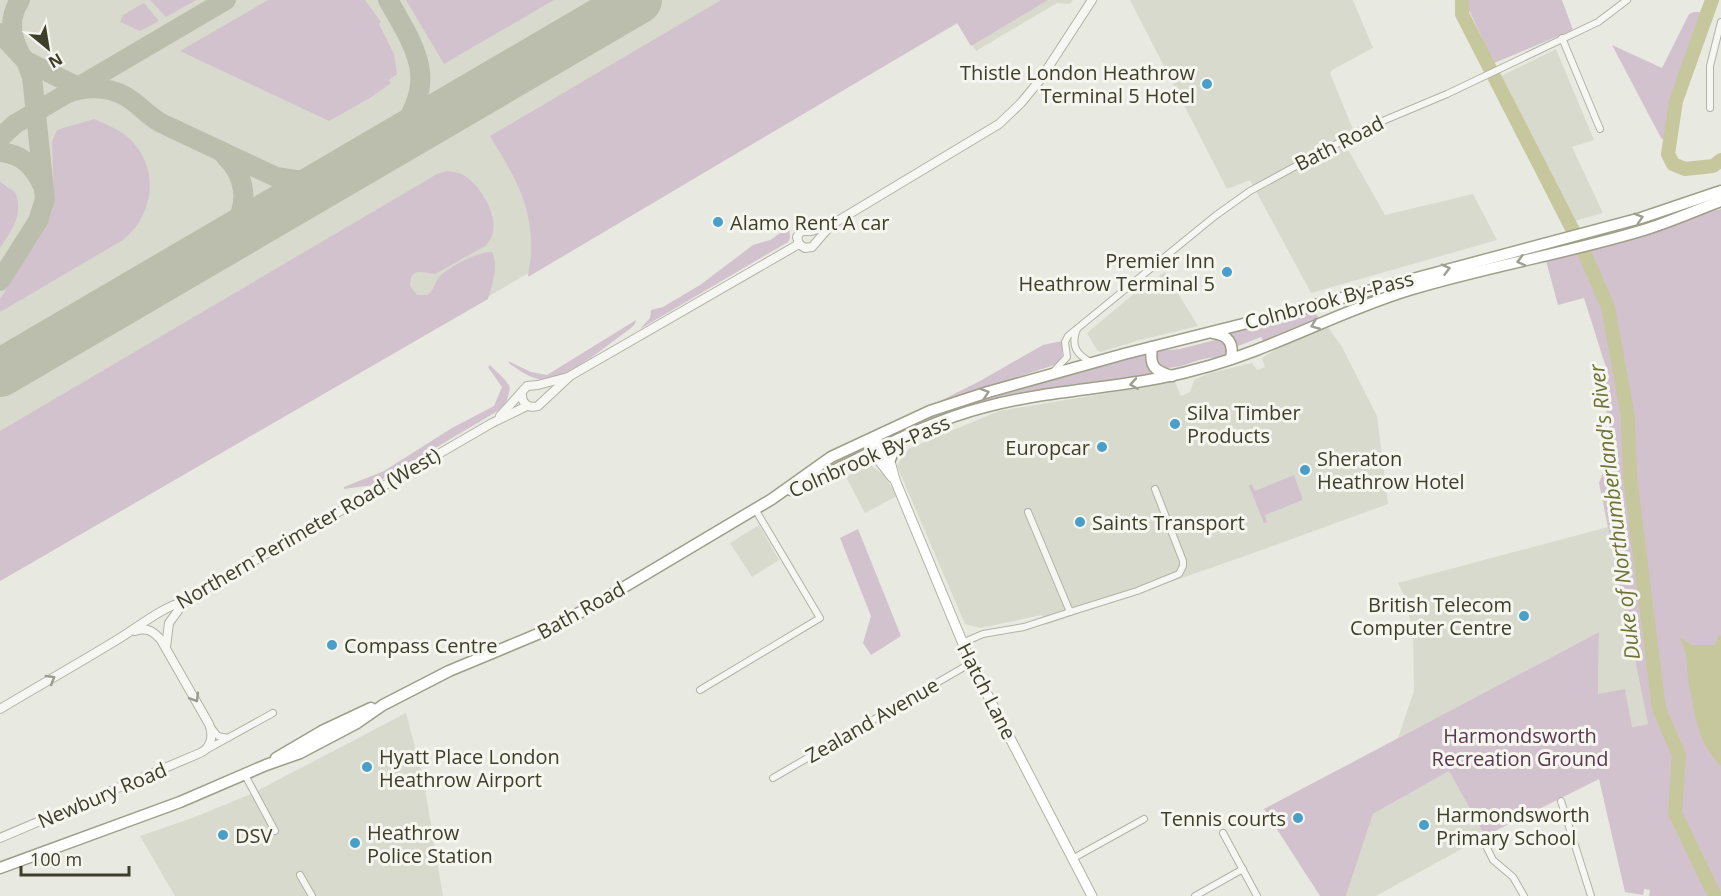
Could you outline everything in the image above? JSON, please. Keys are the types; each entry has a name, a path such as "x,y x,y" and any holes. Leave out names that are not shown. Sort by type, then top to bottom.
{"highway":[{"name":"Colnbrook By-Pass","path":"772,499 822,462 872,437 930,411 988,392 1641,218 1721,191"},
{"name":"Colnbrook By-Pass","path":"772,499 907,437 987,406 1173,376 1231,359 1342,314 1409,290 1648,228 1721,201"},
{"path":"1207,333 1220,334 1229,340 1233,346 1231,359"},
{"path":"1152,347 1150,357 1154,368 1173,376"},
{"path":"889,462 896,447 907,437"},
{"name":"Bath Road","path":"0,868 180,802 300,753 357,723 383,705 449,671 545,631 594,605 772,499"}],"main road":[{"name":"Hatch Lane","path":"872,437 895,480"},
{"name":"Hatch Lane","path":"878,450 889,462 971,663 1092,896"}],"street":[{"path":"798,244 808,248 831,225 999,124 1040,80 1092,0"},
{"name":"Bath Road","path":"1048,376 1066,360 1066,340 1077,328 1243,195 1366,128 1448,94 1598,22 1628,0"},
{"path":"1710,108 1710,66 1721,22"},
{"path":"1563,38 1600,129"},
{"path":"798,244 797,237 801,231 811,231 831,225"},
{"path":"811,231 816,240"},
{"path":"570,376 538,386 530,385 522,393 522,399 527,406 538,406 570,376 798,244"},
{"path":"1077,328 1074,341 1075,350 1092,363"},
{"path":"538,386 544,392 544,399"},
{"name":"Northern Perimeter Road (West)","path":"492,423 522,393"},
{"name":"Northern Perimeter Road (West)","path":"0,709 176,603 185,601 492,423 527,406"},
{"path":"962,643 983,634 1024,627 1137,591 1179,574 1183,561 1155,489"},
{"path":"700,690 820,618 754,509"},
{"path":"1028,512 1070,612"},
{"path":"166,648 169,623 185,601"},
{"path":"125,635 143,629 156,635 166,648 209,724 218,736 229,738"},
{"name":"Zealand Avenue","path":"773,778 971,663"},
{"path":"205,751 273,713"},
{"path":"205,751 211,736 209,724"},
{"name":"Newbury Road","path":"0,838 205,751"},
{"path":"245,775 275,831"},
{"path":"1561,801 1591,896"},
{"path":"1072,859 1144,819"},
{"path":"1223,833 1257,896"},
{"path":"1483,840 1493,860 1513,877 1524,896"},
{"path":"1195,896 1243,869"},
{"path":"300,875 312,896"}],"shaded area":[{"path":"0,0 1073,0 1070,4 1057,3 976,51 958,23 0,581"},
{"path":"1130,0 1353,0 1373,48 1330,73 1352,127 1361,137 1346,146 1385,215 1473,194 1497,240 1311,293 1250,180 1227,189"},
{"path":"1556,49 1594,140 1572,147 1603,213 1574,221 1501,76"},
{"path":"1165,272 1198,326 1101,352 1097,350 1087,333 1135,293"},
{"path":"1328,327 1342,347 1377,416 1388,504 1046,625 1042,615 980,628 965,624 897,466 910,448 999,411 1175,382 1181,396 1190,392 1194,380 1207,374 1252,363 1257,370 1265,367 1262,358 1278,348"},
{"path":"870,465 884,475 897,496 865,513 846,477"},
{"path":"759,525 779,560 752,577 730,543"},
{"path":"1608,527 1648,724 1632,727 1598,694 1599,632 1398,738 1414,691 1413,633 1404,595 1398,583"},
{"path":"1719,635 1721,636 1721,766 1707,747 1699,729 1689,686 1686,655 1679,637 1692,645 1715,645"},
{"path":"406,713 423,777 443,896 175,896 140,836 251,794"},
{"name":"Harmondsworth Primary School","path":"1449,771 1485,836 1376,896 1346,896 1373,814"}],"green space":[{"path":"150,0 196,0 166,17"},
{"path":"268,0 365,0 381,22 379,24 394,54 397,74 389,80 391,83 370,98 329,121 180,51"},
{"path":"406,0 554,0 444,64"},
{"path":"721,0 1048,0 971,46 957,23 528,277 531,248 528,214 518,187 490,136"},
{"path":"1466,0 1562,0 1573,30 1494,63"},
{"path":"1706,0 1709,0 1670,116 1666,142 1661,138 1612,45 1662,68 1689,14 1700,12"},
{"path":"144,3 159,21 140,31 120,22 123,15"},
{"path":"94,119 123,133 140,152 146,165 150,192 141,218 123,240 0,312 0,299 45,229 52,211 54,198 52,142 57,130"},
{"path":"447,171 465,176 479,189 493,219 491,238 485,246 435,274 415,273 410,286 417,295 427,295 432,291 440,276 451,268 472,257 492,252 495,269 488,299 0,581 0,431 437,174"},
{"path":"0,182 15,192 18,208 15,222 0,248"},
{"path":"1721,209 1721,896 1715,896 1675,813 1679,755 1659,709 1630,476 1628,417 1608,307 1583,250 1587,245"},
{"path":"789,227 788,242 640,329 650,318 651,310 663,307 700,285 753,245 770,240"},
{"name":"Harmondsworth Recreation Ground","path":"1582,251 1606,308 1625,417 1628,477 1657,709 1675,755 1671,813 1711,896 1649,896 1650,890 1644,889 1643,895 1625,892 1599,779 1485,836 1449,771 1373,814 1346,896 1320,896 1264,809 1599,632 1598,694 1625,689 1632,727 1648,724 1599,483 1608,460 1615,458 1601,383 1609,377 1584,298 1558,305 1546,261"},
{"path":"1312,309 1319,318 1264,342 1261,337 1238,346 1227,332"},
{"path":"636,320 631,328 599,352 573,369 548,379 531,377 508,361 531,372 547,375"},
{"path":"1219,339 1227,343 1227,355 1222,357 1165,368 1159,367 1154,357 1158,351 1180,349"},
{"path":"1062,341 1062,355 1054,365 924,409 980,381 1043,345"},
{"path":"1146,354 1148,368 1155,376 960,410 933,418 881,441 928,417 1003,392"},
{"path":"490,365 504,378 510,388 507,400 501,409 373,485 344,489 344,487 384,471 452,428 494,406 502,387 488,367"},
{"path":"1294,475 1303,500 1265,515 1267,522 1264,523 1249,486 1252,484 1255,491"},
{"path":"858,529 901,636 871,655 863,643 871,616 840,538"}],"waterway":[{"name":"Duke of Northumberland's River","path":"1462,0 1462,14 1583,250 1608,307 1628,417 1630,476 1659,709 1679,755 1675,813 1715,896"},
{"path":"1712,0 1676,101 1668,154 1673,164 1685,169 1713,166 1721,160"}],"taxiway":[{"path":"19,51 14,38 12,19 20,0"},
{"path":"0,138 15,124 226,0"},
{"path":"388,0 410,39 420,72 420,87 415,104 392,144"},
{"path":"0,33 26,61 72,84 87,88"},
{"path":"0,281 38,221 45,199 32,77 26,61"},
{"path":"65,94 92,88 118,93 161,123 276,177 303,181 341,174"},
{"path":"0,152 14,155 26,162 35,171 42,184"},
{"path":"218,246 238,218 243,199 241,180 232,163 225,156"}],"runway":[{"path":"0,373 638,0"}],"place":[{"name":"Thistle London Heathrow Terminal 5 Hotel","path":"1207,84"},
{"name":"Alamo Rent A car","path":"718,222"},
{"name":"Premier Inn Heathrow Terminal 5","path":"1227,272"},
{"name":"Silva Timber Products","path":"1175,424"},
{"name":"Europcar","path":"1102,447"},
{"name":"Sheraton Heathrow Hotel","path":"1305,470"},
{"name":"Saints Transport","path":"1080,522"},
{"name":"British Telecom Computer Centre","path":"1524,616"},
{"name":"Compass Centre","path":"332,645"},
{"name":"Hyatt Place London Heathrow Airport","path":"367,767"},
{"name":"Tennis courts","path":"1298,818"},
{"name":"Harmondsworth Primary School","path":"1424,825"},
{"name":"DSV","path":"223,835"},
{"name":"Heathrow Police Station","path":"355,843"}]}
